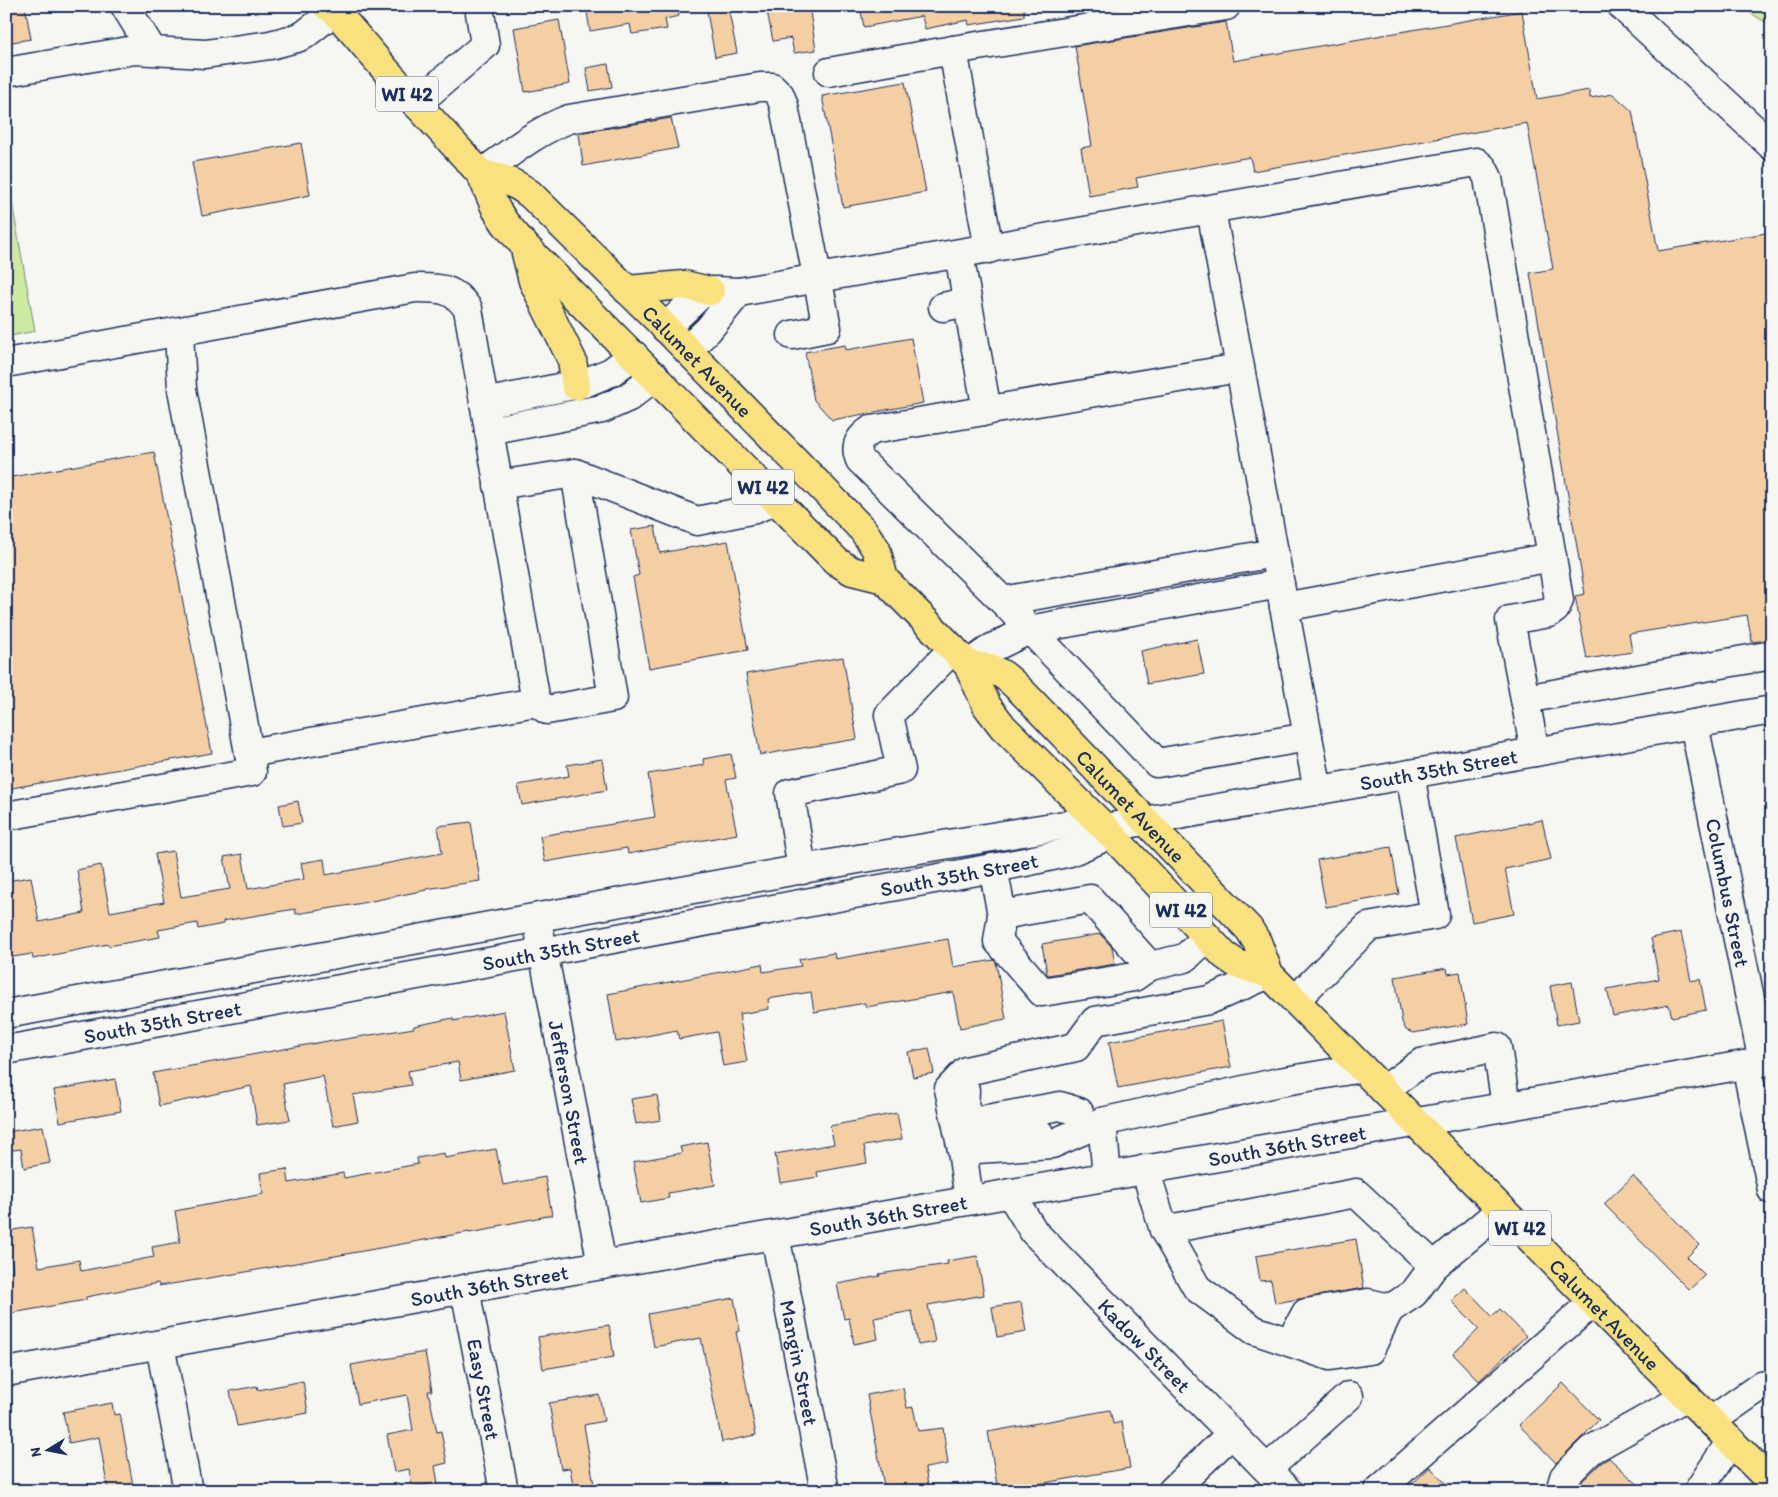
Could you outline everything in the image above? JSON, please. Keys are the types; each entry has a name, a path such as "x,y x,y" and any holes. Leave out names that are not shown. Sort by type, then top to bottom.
{"main road":[{"name":"Calumet Avenue","path":"334,7 416,104 481,174 496,209 524,245 836,561 852,570 884,580 960,657 997,720 1105,828 1231,960 1269,974"},
{"name":"Calumet Avenue","path":"481,174 503,178 523,188 687,350 863,530 876,549 884,580"},
{"path":"524,245 533,281 572,360 576,386"},
{"path":"627,290 684,285 710,291"},
{"path":"634,355 665,328"},
{"path":"655,376 687,350"},
{"name":"Calumet Avenue","path":"960,657 989,667 1008,679 1032,702 1248,929 1258,942 1269,974 1416,1122 1440,1149 1502,1209 1772,1482"}],"street":[{"path":"125,6 152,50"},
{"path":"416,104 485,45 479,6"},
{"path":"829,72 1226,6"},
{"path":"1622,6 1772,146"},
{"path":"6,72 122,52 152,50 206,54 270,44 304,35 334,7"},
{"path":"953,50 989,249"},
{"path":"481,174 540,132 569,119 772,87 782,99 827,328 792,335"},
{"path":"665,328 696,297 710,291 739,292 1476,162 1483,168 1488,178 1559,600 1555,608 1549,613 1510,620 1535,752"},
{"path":"1211,210 1318,791"},
{"path":"959,254 955,304 987,411"},
{"path":"6,363 415,288 440,288 461,299 468,309 536,702 547,710 613,698 575,473"},
{"path":"687,350 708,330 739,292"},
{"path":"6,816 252,772 182,389 179,332"},
{"path":"484,403 576,386 611,372 634,355"},
{"path":"1239,368 871,430 864,434 856,451 860,460 1003,600 1157,763 1308,737"},
{"path":"489,431 602,410 629,397 655,376"},
{"path":"498,485 575,473 697,521 755,509 776,500"},
{"path":"1003,600 1274,553"},
{"path":"802,870 790,794 901,770 889,715 960,657 992,648 1030,630 1552,557"},
{"path":"1525,699 1772,655"},
{"path":"250,754 536,702"},
{"name":"South 35th Street","path":"6,1014 1034,829 1079,823 1105,828 1772,710"},
{"name":"Columbus Street","path":"1694,724 1760,1062 1772,1190"},
{"path":"1295,1000 1368,927 1435,915 1410,774"},
{"name":"South 35th Street","path":"6,1050 993,868 1070,852 1098,840 1105,828"},
{"path":"993,868 1002,916 998,940 1042,992 1134,977 1150,966 1185,958 1208,937"},
{"path":"1002,916 1090,900 1150,966"},
{"name":"Jefferson Street","path":"537,919 602,1265"},
{"path":"969,1200 962,1150 949,1089 966,1071 1076,1047 1095,1021 1209,1000 1269,974"},
{"path":"1384,1090 1421,1063 1497,1047 1506,1106"},
{"name":"South 36th Street","path":"6,1372 775,1234 1760,1062"},
{"path":"966,1071 964,1108 973,1122 1034,1134 1090,1117 1362,1068"},
{"path":"962,1150 1052,1144 1090,1117"},
{"path":"1090,1117 1107,1176"},
{"path":"1145,1169 1164,1230 1197,1288 1254,1330 1330,1356 1370,1350 1390,1308"},
{"name":"Kadow Street","path":"1010,1193 1034,1232 1288,1491"},
{"path":"1164,1230 1356,1193 1434,1266"},
{"path":"1290,1342 1314,1324 1390,1308 1414,1293 1434,1266 1502,1209"},
{"name":"Mangin Street","path":"775,1234 825,1491"},
{"name":"Easy Street","path":"465,1289 504,1491"},
{"path":"1378,1491 1593,1302"},
{"path":"160,1345 188,1491"},
{"path":"1711,1420 1762,1386 1772,1384"},
{"path":"1267,1469 1349,1396"},
{"path":"1560,1491 1564,1477 1591,1450 1687,1396"},
{"path":"1172,1491 1232,1433"},
{"path":"1698,1491 1731,1441"}],"green space":[{"path":"1739,6 1772,6 1772,25 1770,25"},
{"path":"6,169 35,331 6,337"}],"building":[{"path":"6,6 25,6 31,39 6,43"},
{"path":"586,6 678,6 679,16 665,19 667,29 632,34 630,24 590,31"},
{"path":"706,6 728,6 737,53 715,57"},
{"path":"766,6 809,6 816,50 794,53 791,38 773,41"},
{"path":"860,6 926,6 927,9 941,6 1024,6 1024,16 969,25 968,20 925,29 922,16 864,27"},
{"path":"1522,11 1537,99 1589,90 1590,98 1613,94 1632,111 1658,251 1772,232 1772,609 1770,610 1767,640 1752,642 1747,615 1629,634 1632,652 1587,659 1575,596 1585,594 1530,273 1553,269 1527,123 1253,171 1250,157 1136,178 1138,187 1089,196 1081,148 1092,146 1075,46 1226,22 1233,61"},
{"path":"559,20 570,84 525,92 514,28"},
{"path":"608,64 612,87 590,91 586,68"},
{"path":"905,82 926,192 843,207 822,96"},
{"path":"671,118 678,148 583,166 579,133"},
{"path":"301,143 310,195 202,216 192,162"},
{"path":"911,338 923,403 832,420 814,400 805,352 845,345 846,350"},
{"path":"154,452 212,753 6,789 6,478"},
{"path":"655,526 660,553 728,541 748,650 649,668 633,577 639,575 631,530"},
{"path":"1197,639 1204,674 1147,684 1141,651"},
{"path":"843,657 857,739 760,755 746,674"},
{"path":"731,754 736,778 726,780 737,834 628,854 627,848 545,862 540,836 655,817 648,774 704,765 703,759"},
{"path":"602,759 607,790 522,805 518,785 569,776 567,765"},
{"path":"298,801 302,823 283,826 279,805"},
{"path":"1542,820 1551,859 1505,869 1514,914 1472,922 1456,838"},
{"path":"471,822 480,881 426,889 357,904 296,914 295,909 223,921 223,924 198,929 197,923 158,930 160,937 108,946 108,944 33,959 32,954 6,958 6,881 31,877 39,922 84,913 77,870 101,865 110,912 164,902 155,854 173,851 181,897 230,889 224,857 242,854 248,889 304,879 301,863 324,859 326,875 442,853 438,826"},
{"path":"1391,847 1399,894 1326,907 1317,860"},
{"path":"1681,932 1691,981 1700,979 1706,1010 1672,1017 1669,1005 1613,1016 1607,989 1659,979 1651,938"},
{"path":"1100,934 1112,947 1115,964 1047,974 1042,944"},
{"path":"948,939 953,967 994,960 996,962 1006,1019 960,1028 953,992 866,1007 865,1003 814,1012 811,992 768,999 769,1009 739,1014 747,1062 723,1066 717,1032 679,1039 677,1030 616,1042 608,994 762,964 763,972 801,966 799,959 834,953 835,959"},
{"path":"1447,968 1448,974 1460,972 1468,1024 1413,1033 1406,1030 1402,1022 1395,977"},
{"path":"1572,982 1579,1021 1557,1025 1550,986"},
{"path":"504,1011 515,1070 461,1080 458,1062 408,1071 411,1085 353,1095 358,1121 333,1126 323,1076 283,1084 290,1120 257,1125 251,1086 159,1106 153,1073 333,1040 414,1028 414,1026 453,1018 453,1021"},
{"path":"1222,1021 1231,1067 1118,1088 1109,1042"},
{"path":"929,1048 934,1073 913,1077 908,1052"},
{"path":"115,1079 121,1111 60,1122 54,1090"},
{"path":"657,1095 661,1120 636,1124 631,1099"},
{"path":"897,1113 902,1139 864,1146 867,1163 817,1172 818,1177 780,1183 775,1154 834,1144 830,1126"},
{"path":"43,1126 50,1163 24,1168 21,1149 6,1151 6,1132"},
{"path":"707,1142 715,1185 668,1193 669,1198 641,1203 633,1162 682,1153 680,1147"},
{"path":"496,1149 503,1185 545,1177 552,1215 497,1226 497,1228 240,1273 159,1286 158,1283 86,1297 86,1300 6,1314 6,1272 13,1271 7,1231 32,1227 39,1267 79,1260 81,1271 154,1257 152,1247 180,1242 175,1211 263,1194 260,1173 287,1169 289,1183 343,1173 344,1178 418,1164 417,1158 444,1153 445,1158"},
{"path":"1633,1176 1699,1245 1687,1257 1705,1275 1689,1290 1604,1204"},
{"path":"1356,1239 1364,1288 1275,1303 1271,1280 1260,1281 1256,1256"},
{"path":"977,1256 984,1295 928,1305 935,1342 918,1345 912,1311 874,1318 878,1339 854,1344 849,1318 844,1319 837,1284 880,1276 879,1274 948,1264 947,1261"},
{"path":"1465,1288 1492,1316 1500,1309 1526,1336 1479,1381 1453,1354 1479,1329 1451,1301"},
{"path":"734,1298 740,1331 736,1332 756,1435 722,1442 701,1338 654,1347 648,1314"},
{"path":"1021,1302 1026,1332 997,1337 992,1307"},
{"path":"609,1325 614,1357 543,1369 538,1337"},
{"path":"425,1352 432,1391 428,1391 437,1432 441,1431 447,1463 435,1466 438,1483 412,1487 409,1469 394,1472 387,1435 413,1430 407,1395 358,1404 351,1365"},
{"path":"303,1381 308,1413 237,1426 230,1391 257,1386 258,1390"},
{"path":"1563,1383 1599,1420 1556,1463 1519,1425"},
{"path":"903,1388 907,1408 913,1407 918,1431 943,1428 948,1464 925,1468 929,1491 885,1491 867,1395"},
{"path":"599,1395 604,1421 584,1425 595,1491 574,1491 570,1468 561,1469 549,1403"},
{"path":"112,1403 114,1415 120,1414 134,1491 108,1491 99,1437 69,1443 63,1412"},
{"path":"1110,1410 1113,1424 1122,1422 1130,1468 998,1491 988,1432"},
{"path":"1609,1458 1645,1491 1583,1491 1578,1485"},
{"path":"1430,1467 1453,1491 1405,1491"}]}
